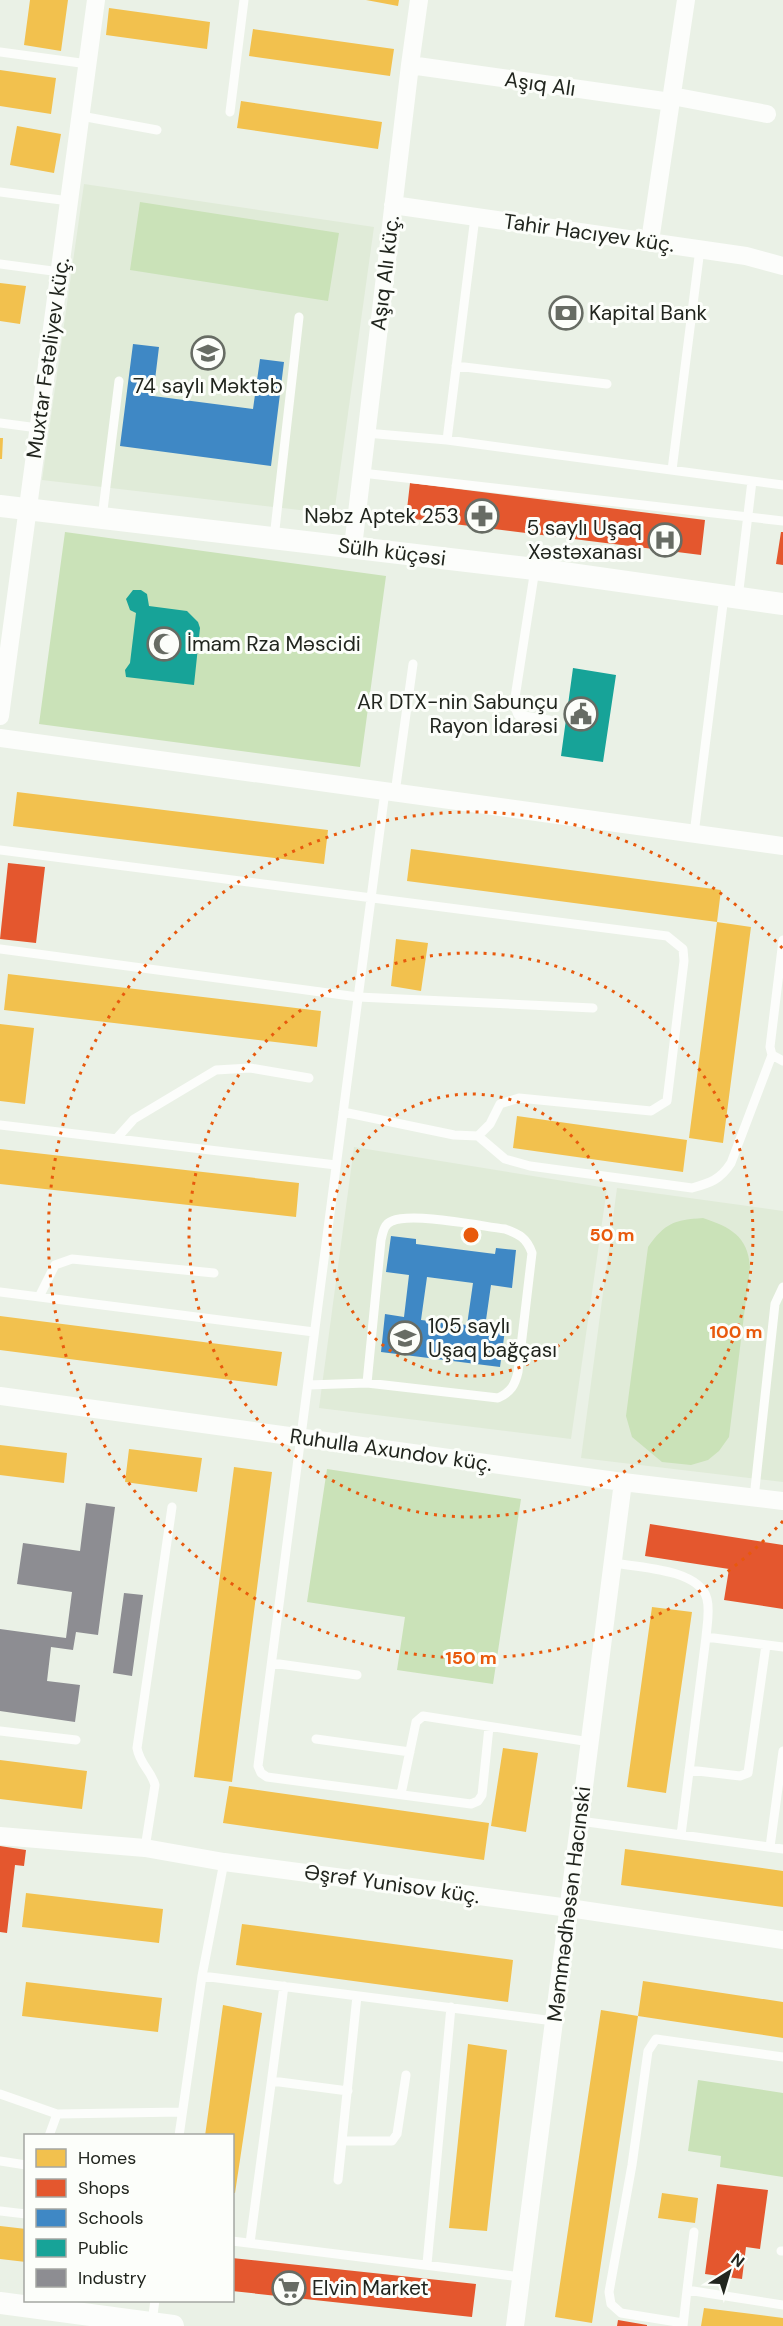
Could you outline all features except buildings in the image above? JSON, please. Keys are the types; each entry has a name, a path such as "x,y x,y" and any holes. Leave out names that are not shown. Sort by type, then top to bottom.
{"street":[{"name":"Muxtar Fətəliyev küç.","path":"0,716 96,0"},
{"name":"Aşıq Alı küç.","path":"352,547 419,0"},
{"path":"650,241 686,0"},
{"name":"Aşıq Alı","path":"410,65 671,99 767,114"},
{"name":"Tahir Hacıyev küç.","path":"393,205 746,256 783,266"},
{"name":"Sülh küçəsi","path":"0,506 352,547 783,604"},
{"path":"0,738 783,846"},
{"name":"Ruhulla Axundov küç.","path":"0,1396 783,1502"},
{"name":"Məmmədhəsən Hacınski","path":"515,2326 623,1482"},
{"name":"Əşrəf Yunisov küç.","path":"0,1836 145,1848 224,1862 569,1908 783,1940"},
{"path":"0,2303 163,2325"}],"lane":[{"path":"230,112 244,0"},
{"path":"0,52 88,64"},
{"path":"81,116 158,130"},
{"path":"0,192 69,201"},
{"path":"447,440 474,217"},
{"path":"672,470 700,249"},
{"path":"0,264 60,272"},
{"path":"274,538 299,317"},
{"path":"456,366 607,384"},
{"path":"102,518 119,381"},
{"path":"0,423 38,428"},
{"path":"366,433 447,440 783,484"},
{"path":"362,472 783,521"},
{"path":"694,834 731,597 748,517 752,481"},
{"path":"535,570 514,704 518,715 549,720"},
{"path":"413,663 371,897 258,1766 261,1773 267,1777 471,1804 478,1802 482,1795 489,1727"},
{"path":"0,850 667,936 683,950 684,961 667,1101 651,1111 519,1098 500,1104 490,1124 478,1136"},
{"path":"343,1112 454,1135 478,1136 505,1159 530,1167 692,1188 714,1182 723,1175 731,1163 772,1055 770,1047 783,940"},
{"path":"0,949 358,997 593,1008"},
{"path":"772,1055 783,1061"},
{"path":"117,1138 134,1119 216,1070 250,1068 309,1078"},
{"path":"0,1125 336,1165"},
{"path":"308,1385 367,1383 498,1398 507,1394 515,1384 518,1372 532,1253 528,1242 518,1234 505,1229 411,1218 393,1221 385,1226 381,1240 367,1383"},
{"path":"39,1297 55,1265 72,1259 214,1273"},
{"path":"754,1498 775,1304 783,1287"},
{"path":"0,1292 315,1332"},
{"path":"145,1848 155,1785 153,1776 142,1765 137,1748 172,1507"},
{"path":"613,1563 682,1575 696,1584 706,1596 708,1610 706,1637 681,1835"},
{"path":"706,1637 783,1647"},
{"path":"689,1770 740,1776 748,1773 766,1645"},
{"path":"272,1663 357,1675"},
{"path":"401,1794 416,1722 423,1716 590,1742"},
{"path":"0,1731 76,1740"},
{"path":"316,1738 410,1752"},
{"path":"770,1847 783,1751"},
{"path":"580,1821 783,1849"},
{"path":"179,2134 202,1976 224,1862"},
{"path":"202,1976 554,2021"},
{"path":"250,2243 285,1986"},
{"path":"338,2180 357,1996"},
{"path":"427,2264 451,2007"},
{"path":"694,2232 683,2324 621,2313 611,2304 609,2292 632,2165 648,2051 656,2039 783,2057"},
{"path":"342,2141 392,2141 397,2134 406,2075"},
{"path":"272,2081 348,2091"},
{"path":"0,2094 57,2114 182,2112"},
{"path":"51,2134 57,2114"},
{"path":"0,2161 24,2165"},
{"path":"0,2211 24,2214"},
{"path":"234,2241 521,2277"},
{"path":"687,2290 783,2305"},
{"path":"156,2302 163,2325"}],"shaded area":[{"name":"74 saylı Məktəb","path":"84,184 374,227 334,514 42,480"},
{"path":"354,1147 607,1188 571,1439 319,1408"},
{"path":"617,1188 783,1211 783,1482 581,1458"}],"green space":[{"path":"140,202 339,233 328,301 130,270"},
{"path":"65,532 386,576 360,767 39,724"},
{"path":"703,1218 736,1234 749,1256 750,1267 729,1437 719,1451 708,1460 691,1465 662,1462 632,1437 626,1416 648,1247 671,1224"},
{"path":"327,1469 521,1499 493,1684 397,1670 405,1617 307,1602"},
{"path":"698,2080 783,2093 783,2177 720,2167 721,2156 688,2151"}],"place":[{"name":"Kapital Bank","path":"566,313"},
{"name":"74 saylı Məktəb","path":"208,353"},
{"name":"Nəbz Aptek 253","path":"482,516"},
{"name":"5 saylı Uşaq Xəstəxanası","path":"665,540"},
{"name":"İmam Rza Məscidi","path":"164,644"},
{"name":"AR DTX-nin Sabunçu Rayon İdarəsi","path":"581,714"},
{"name":"105 saylı Uşaq bağçası","path":"405,1338"},
{"name":"Elvin Market","path":"289,2288"}]}
